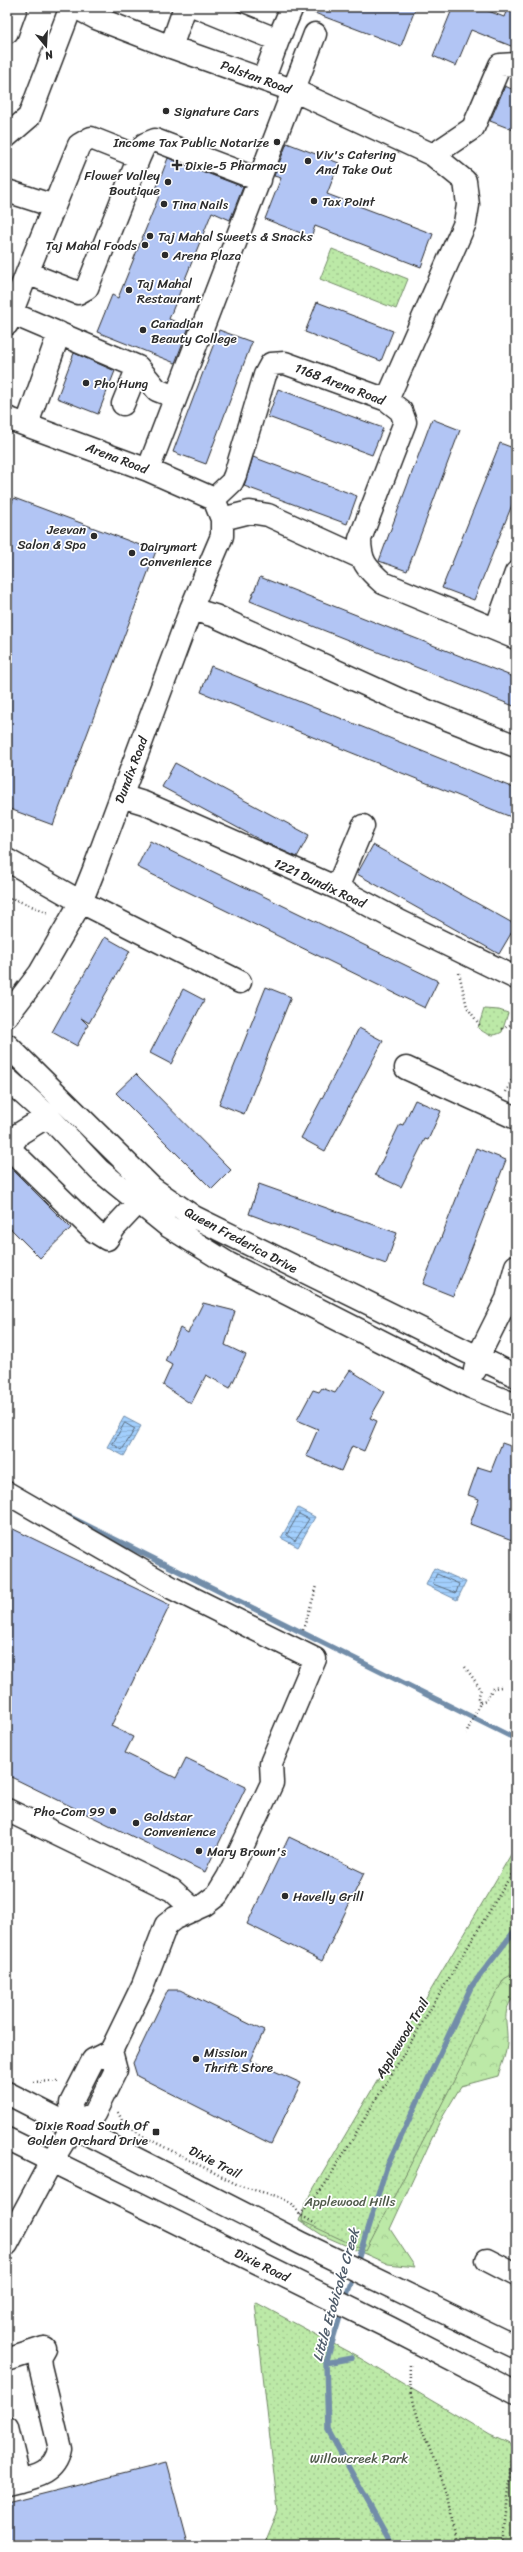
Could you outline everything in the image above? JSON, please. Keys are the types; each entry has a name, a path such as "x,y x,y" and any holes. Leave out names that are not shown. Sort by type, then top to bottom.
{"street":[{"path":"7,32 16,7"},
{"path":"7,136 29,117 71,7"},
{"name":"Palstan Road","path":"75,7 96,18 171,47 295,90 433,155 465,181 468,205 465,223 387,400"},
{"path":"171,47 185,7"},
{"path":"197,7 278,40"},
{"path":"264,78 292,7"},
{"path":"148,470 295,90 315,34"},
{"path":"433,155 472,128 500,66 516,64"},
{"path":"139,157 91,138 78,145 9,318 59,333 138,367 157,390 175,398"},
{"path":"27,273 78,293 87,288 139,157 145,144 155,140 260,180"},
{"path":"7,191 54,206"},
{"path":"17,421 59,333"},
{"name":"1168 Arena Road","path":"218,509 235,475 265,375 271,364 285,363 387,400 401,411 405,422 360,538 360,556"},
{"path":"123,404 138,367"},
{"name":"Arena Road","path":"17,421 148,470 218,509"},
{"path":"218,509 250,512 268,516 360,556 371,573 383,583 516,638"},
{"name":"Dundix Road","path":"7,1016 40,973 80,902 191,608 222,536 218,509"},
{"path":"496,629 516,573"},
{"path":"191,608 215,616 402,701 516,746"},
{"name":"1221 Dundix Road","path":"121,796 144,803 337,888 516,978"},
{"path":"337,888 363,826"},
{"path":"7,860 80,902 240,982"},
{"name":"Queen Frederica Drive","path":"7,1045 145,1196 168,1226 229,1264 471,1387 516,1405"},
{"path":"406,1068 516,1118"},
{"name":"Queen Frederica Drive","path":"7,1079 48,1116 99,1170 145,1196 194,1217 239,1241 516,1376"},
{"path":"48,1116 19,1134 11,1146 13,1152 94,1231 107,1239 115,1227 145,1196"},
{"path":"471,1387 478,1357 507,1299 516,1266"},
{"path":"7,1493 172,1588 315,1659 271,1763 272,1783 228,1877 217,1895 194,1910 166,1925 143,1985 111,2051 93,2060 71,2103 73,2126 51,2162 7,2244"},
{"path":"7,1810 172,1890 194,1910"},
{"path":"7,2093 390,2287 516,2347"},
{"name":"Dixie Road","path":"7,2139 390,2328 516,2393"},
{"path":"487,2260 516,2275"},
{"path":"7,2360 44,2348 39,2357 40,2366 60,2449 58,2460 43,2475 13,2483 7,2428"}],"path":[{"path":"7,910 11,898 50,913"},
{"path":"465,953 459,971 460,986 467,1008 481,1027"},
{"path":"502,1030 516,1022"},
{"path":"306,1625 317,1586"},
{"path":"465,1668 481,1689 478,1698 480,1704"},
{"path":"466,1734 480,1704 486,1701 493,1688 501,1687"},
{"name":"Applewood Trail","path":"300,2215 324,2186 516,1867"},
{"path":"29,2081 43,2084 62,2080 67,2082"},
{"name":"Dixie Trail","path":"117,2107 123,2123 141,2135 240,2186 280,2197 292,2204 300,2215 316,2224"},
{"path":"410,2365 409,2381 414,2403 448,2498 455,2545"},
{"path":"502,2545 516,2433"}],"green space":[{"path":"332,249 408,279 396,309 320,279"},
{"path":"484,1009 499,1010 508,1013 502,1032 492,1035 478,1028"},
{"name":"Applewood Hills","path":"516,1846 516,1972 504,1979 484,2015 466,2057 366,2251 302,2221 305,2203"},
{"name":"Applewood Hills","path":"516,1861 516,1995 508,2006 506,2012 507,2042 504,2059 498,2076 461,2086 439,2123 390,2229 415,2267 388,2264 322,2235 299,2220"},
{"name":"Willowcreek Park","path":"255,2302 358,2357 490,2435 516,2447 516,2545 264,2545 278,2511"}],"water":[{"path":"124,1417 141,1426 124,1456 107,1447"},
{"path":"298,1508 315,1517 298,1547 281,1538"},
{"path":"434,1568 466,1582 457,1600 426,1585"}],"building":[{"path":"304,7 416,7 401,46 304,9"},
{"path":"453,7 478,7 504,17 508,7 516,7 516,48 471,30 456,66 433,56"},
{"path":"505,86 516,91 516,131 490,121"},
{"path":"287,143 339,163 327,194 433,234 421,267 315,226 311,237 265,219 281,178 274,176"},
{"path":"168,158 243,187 230,220 212,212 169,319 189,327 175,363 97,332 112,295 118,298 161,191 156,189"},
{"path":"317,302 393,331 381,361 305,332"},
{"path":"219,330 252,342 206,464 173,452"},
{"name":"Pho Hung","path":"74,353 115,371 98,414 57,398"},
{"path":"278,389 383,428 372,455 268,417"},
{"path":"432,419 460,430 407,571 379,561"},
{"path":"500,443 516,449 516,495 474,600 442,588"},
{"path":"253,457 357,496 347,524 244,486"},
{"path":"14,498 156,551 53,825 7,808 7,516"},
{"path":"260,577 516,678 516,707 250,601"},
{"path":"211,666 516,789 516,819 201,692"},
{"path":"175,763 309,835 297,857 264,842 162,787"},
{"path":"150,841 438,981 425,1008 137,867"},
{"path":"373,845 516,925 499,954 357,874"},
{"path":"105,937 130,951 89,1023 81,1018 88,1025 77,1046 52,1032"},
{"path":"266,987 291,997 244,1114 219,1104"},
{"path":"183,989 204,1000 171,1064 150,1053"},
{"path":"359,1028 383,1041 325,1151 301,1138"},
{"path":"136,1074 231,1170 212,1189 116,1093"},
{"path":"415,1100 441,1111 428,1140 425,1139 401,1187 375,1175 400,1124 403,1125"},
{"path":"476,1148 506,1160 453,1296 423,1284"},
{"path":"7,1164 71,1228 40,1258 7,1225"},
{"path":"259,1184 397,1233 386,1264 249,1214"},
{"path":"203,1303 235,1311 225,1345 246,1355 230,1388 206,1375 191,1404 163,1385 172,1365 165,1361 180,1328 188,1333"},
{"path":"350,1370 385,1392 370,1418 377,1421 364,1451 352,1446 341,1471 306,1456 318,1429 297,1420 313,1390 319,1392 322,1388 335,1393"},
{"path":"502,1443 516,1448 516,1529 512,1540 470,1524 479,1499 468,1495 478,1467 491,1471"},
{"path":"7,1526 170,1605 111,1726 133,1737 125,1753 176,1778 186,1758 246,1787 205,1872 7,1775"},
{"path":"289,1837 364,1873 322,1961 247,1924"},
{"path":"168,1990 180,1990 264,2031 250,2060 301,2083 271,2144 137,2076 133,2063"},
{"path":"166,2463 188,2545 7,2545 7,2503"}],"waterway":[{"path":"68,1516 516,1739"},
{"name":"Little Etobicoke Creek","path":"356,2266 386,2169 471,1987 516,1929"},
{"name":"Little Etobicoke Creek","path":"345,2300 354,2274"},
{"name":"Little Etobicoke Creek","path":"342,2310 326,2363 328,2430 392,2545"},
{"path":"326,2363 352,2358"}],"place":[{"name":"Signature Cars","path":"166,111"},
{"name":"Income Tax Public Notarize","path":"277,142"},
{"name":"Viv's Catering And Take Out","path":"308,161"},
{"name":"Dixie-5 Pharmacy","path":"177,165"},
{"name":"Flower Valley Boutique","path":"168,182"},
{"name":"Tax Point","path":"314,201"},
{"name":"Tina Nails","path":"164,204"},
{"name":"Taj Mahal Sweets & Snacks","path":"150,236"},
{"name":"Taj Mahal Foods","path":"145,245"},
{"name":"Arena Plaza","path":"165,255"},
{"name":"Taj Mahal Restaurant","path":"129,290"},
{"name":"Canadian Beauty College","path":"143,330"},
{"name":"Pho Hung","path":"86,383"},
{"name":"Jeevan Salon & Spa","path":"94,536"},
{"name":"Dairymart Convenience","path":"132,553"},
{"name":"Pho-Com 99","path":"113,1811"},
{"name":"Goldstar Convenience","path":"136,1823"},
{"name":"Mary Brown's","path":"199,1851"},
{"name":"Havelly Grill","path":"285,1896"},
{"name":"Mission Thrift Store","path":"196,2059"},
{"name":"Dixie Road South Of Golden Orchard Drive","path":"156,2132"}]}
